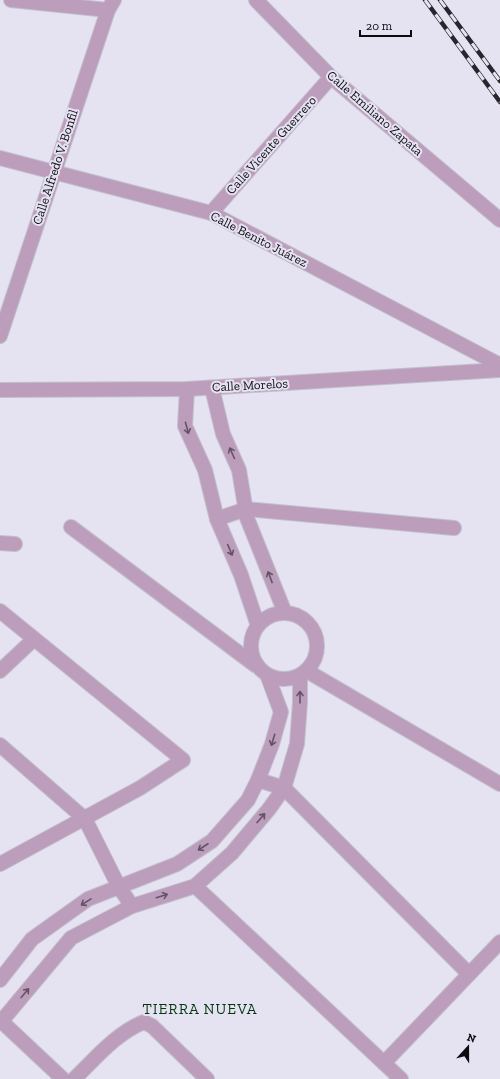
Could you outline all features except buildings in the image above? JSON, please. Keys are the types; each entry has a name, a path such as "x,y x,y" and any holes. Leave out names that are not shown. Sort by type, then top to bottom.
{"street":[{"path":"11,0 111,5"},
{"name":"Calle Emiliano Zapata","path":"256,0 332,77 500,220"},
{"name":"Calle Alfredo V. Bonfil","path":"0,336 111,5"},
{"name":"Calle Vicente Guerrero","path":"211,213 332,77"},
{"name":"Calle Benito Juárez","path":"0,158 211,213 500,365"},
{"name":"Calle Morelos","path":"0,390 212,388 500,370"},
{"path":"212,388 223,434 239,470 247,518 284,613"},
{"path":"187,389 185,426 205,470 217,518 241,575 257,624"},
{"path":"217,518 246,509 454,528"},
{"path":"0,980 32,939 88,899 177,864 212,841 248,800 258,780 272,744 281,712 268,677 255,665 71,526"},
{"path":"0,543 15,544"},
{"path":"0,611 183,760 140,788 0,864"},
{"path":"64,1079 0,1022 71,938 132,906 195,886 232,853 269,809 284,788 297,744 304,674 318,651 314,630 298,615 276,612 257,624 249,644 255,665"},
{"path":"0,671 34,639"},
{"path":"268,677 286,680 304,674 500,784"},
{"path":"0,745 85,819 119,887 132,906"},
{"path":"258,780 284,788 469,974"},
{"path":"195,886 401,1079"},
{"path":"384,1062 500,942"},
{"path":"74,1079 110,1044 134,1026 144,1022 152,1026 207,1079"}],"railway":[{"path":"425,0 500,102"},
{"path":"440,0 500,81"}],"district":[{"name":"TIERRA NUEVA","path":"200,1009"}]}
